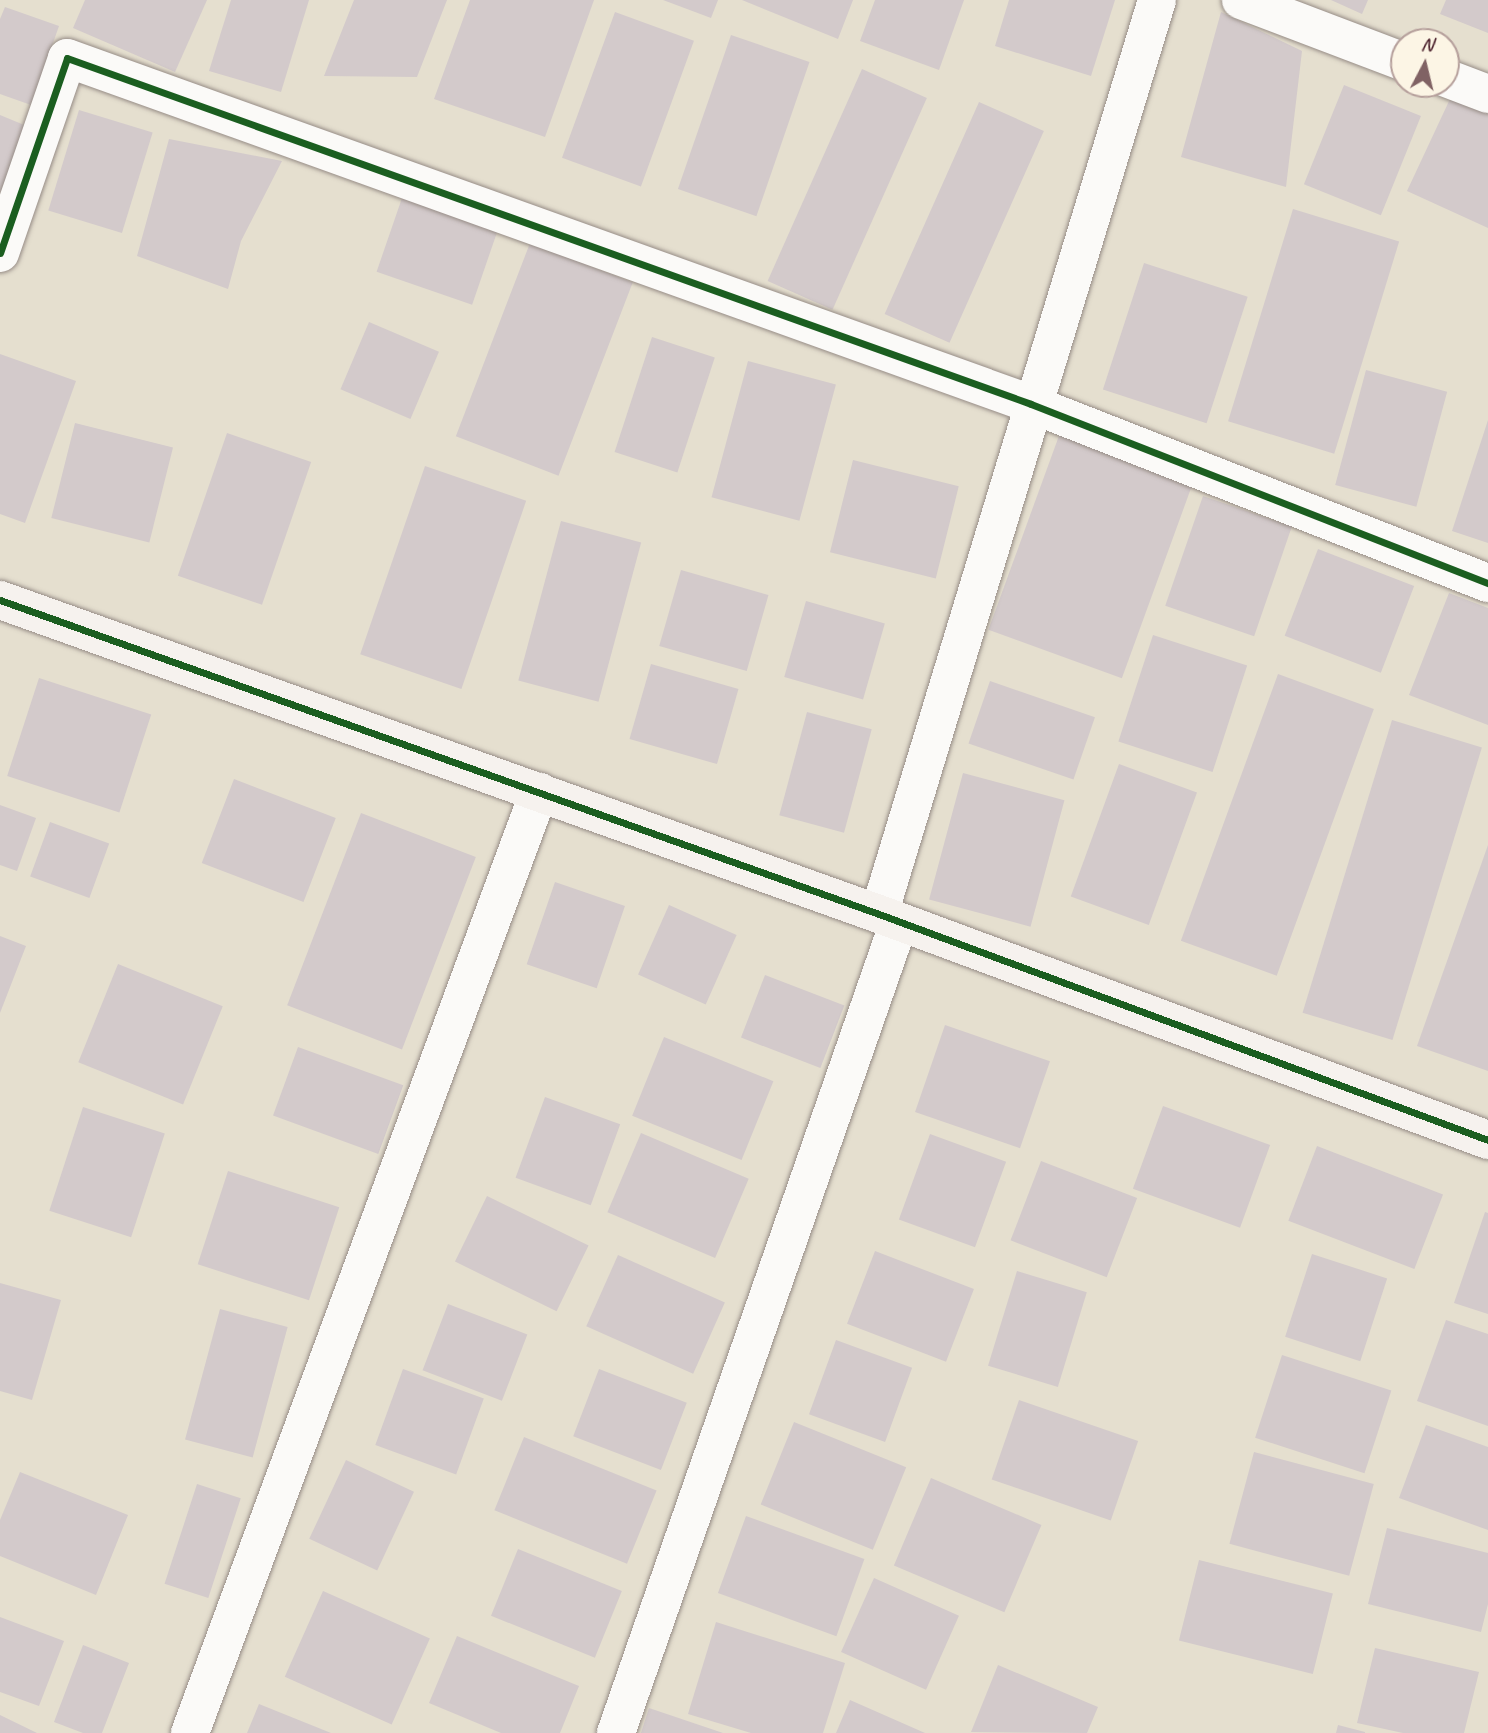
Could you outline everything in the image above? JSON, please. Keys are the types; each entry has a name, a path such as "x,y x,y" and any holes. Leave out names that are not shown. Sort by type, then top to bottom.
{"street":[{"path":"616,1733 889,918 1031,404 1157,0"},
{"path":"1241,0 1390,57"},
{"path":"0,253 67,58 1031,404 1488,583"},
{"path":"1460,83 1488,94"},
{"path":"0,600 889,918 1488,1140"},
{"path":"190,1733 539,792"}],"building":[{"path":"85,0 207,0 175,72 73,28"},
{"path":"231,0 309,0 281,92 209,71"},
{"path":"354,0 447,0 417,77 324,76"},
{"path":"470,0 594,0 545,137 434,99"},
{"path":"663,0 718,0 711,18"},
{"path":"742,0 853,0 838,39"},
{"path":"875,0 964,0 939,70 860,41"},
{"path":"1009,0 1115,0 1091,76 995,46"},
{"path":"1331,0 1368,0 1362,14"},
{"path":"1446,0 1488,0 1488,33 1440,14"},
{"path":"5,7 59,26 31,105 0,94 0,19"},
{"path":"615,12 694,41 641,186 562,158"},
{"path":"1221,12 1302,51 1286,187 1181,157"},
{"path":"731,35 809,62 756,216 678,189"},
{"path":"862,69 927,98 832,310 768,281"},
{"path":"1344,85 1421,116 1381,215 1304,184"},
{"path":"1460,85 1488,99 1488,228 1407,191 1450,98 1460,98"},
{"path":"979,102 1044,131 949,343 885,314"},
{"path":"79,110 153,133 122,233 48,210"},
{"path":"0,115 29,127 0,193"},
{"path":"169,139 282,161 241,241 228,289 137,256"},
{"path":"402,198 497,231 472,305 377,272"},
{"path":"1293,209 1399,241 1334,454 1228,421"},
{"path":"530,243 633,282 559,476 456,436"},
{"path":"1144,263 1248,297 1207,423 1103,389"},
{"path":"369,322 439,352 410,419 340,389"},
{"path":"652,337 715,357 677,472 615,452"},
{"path":"0,354 76,381 25,523 0,514"},
{"path":"748,361 836,385 799,521 712,497"},
{"path":"1366,370 1447,392 1416,507 1335,485"},
{"path":"1488,420 1488,543 1452,531"},
{"path":"1064,422 1197,471 1122,678 988,630"},
{"path":"75,423 173,447 149,543 51,518"},
{"path":"227,433 311,462 262,605 178,576"},
{"path":"853,460 959,486 936,579 830,552"},
{"path":"425,466 526,501 461,689 360,654"},
{"path":"1203,496 1292,527 1254,636 1165,606"},
{"path":"561,521 641,542 598,702 518,680"},
{"path":"1318,549 1414,586 1381,673 1285,636"},
{"path":"681,570 768,595 747,671 659,646"},
{"path":"1449,593 1488,608 1488,725 1409,695"},
{"path":"806,601 885,624 863,700 784,677"},
{"path":"1153,635 1247,666 1213,772 1118,742"},
{"path":"651,664 738,689 717,764 630,739"},
{"path":"1278,674 1374,709 1277,976 1181,941"},
{"path":"39,678 151,714 119,812 7,776"},
{"path":"990,681 1095,717 1073,780 969,743"},
{"path":"807,712 872,729 844,833 779,815"},
{"path":"1392,720 1482,747 1392,1040 1303,1013"},
{"path":"1119,764 1197,792 1149,925 1071,896"},
{"path":"963,773 1064,800 1031,927 929,900"},
{"path":"234,779 336,818 304,902 202,863"},
{"path":"0,805 36,818 17,871 0,865"},
{"path":"361,813 476,857 402,1049 287,1005"},
{"path":"50,822 109,844 89,898 30,877"},
{"path":"1488,845 1488,1071 1417,1046"},
{"path":"555,882 625,906 597,988 527,964"},
{"path":"669,905 737,935 706,1005 638,974"},
{"path":"0,936 26,946 0,1013"},
{"path":"118,964 223,1006 183,1105 78,1062"},
{"path":"765,975 844,1005 820,1068 741,1038"},
{"path":"945,1025 1050,1061 1020,1148 915,1112"},
{"path":"664,1037 773,1081 742,1160 632,1116"},
{"path":"298,1047 403,1085 378,1154 273,1116"},
{"path":"545,1097 620,1124 591,1205 516,1178"},
{"path":"1163,1106 1270,1145 1240,1228 1133,1189"},
{"path":"83,1107 165,1134 131,1237 49,1211"},
{"path":"641,1133 749,1179 715,1258 607,1212"},
{"path":"930,1134 1006,1162 975,1247 899,1220"},
{"path":"1317,1146 1443,1194 1414,1269 1288,1221"},
{"path":"1041,1161 1137,1198 1107,1277 1011,1240"},
{"path":"228,1171 339,1207 309,1300 198,1264"},
{"path":"487,1196 589,1246 557,1311 455,1262"},
{"path":"1485,1212 1488,1213 1488,1314 1454,1303"},
{"path":"875,1251 974,1289 946,1362 847,1324"},
{"path":"1312,1254 1387,1278 1360,1361 1285,1337"},
{"path":"618,1255 725,1303 693,1374 586,1326"},
{"path":"1017,1271 1087,1292 1058,1387 988,1366"},
{"path":"0,1283 61,1300 32,1400 0,1391"},
{"path":"448,1304 527,1334 502,1401 423,1370"},
{"path":"220,1309 288,1327 253,1458 185,1439"},
{"path":"1446,1320 1488,1334 1488,1426 1417,1401"},
{"path":"836,1340 912,1368 885,1442 809,1414"},
{"path":"1282,1355 1391,1391 1364,1473 1255,1438"},
{"path":"403,1369 484,1398 456,1475 375,1445"},
{"path":"599,1369 687,1403 661,1470 573,1436"},
{"path":"1019,1400 1138,1441 1111,1520 992,1479"},
{"path":"794,1422 906,1467 873,1550 761,1505"},
{"path":"1426,1425 1488,1447 1488,1530 1399,1498"},
{"path":"524,1437 657,1491 627,1564 494,1510"},
{"path":"1254,1452 1374,1484 1349,1576 1229,1544"},
{"path":"346,1460 414,1492 377,1571 309,1539"},
{"path":"20,1472 128,1515 96,1595 0,1556 0,1520"},
{"path":"931,1478 1041,1525 1004,1612 894,1565"},
{"path":"197,1484 241,1498 208,1598 165,1584"},
{"path":"746,1516 864,1559 836,1636 718,1593"},
{"path":"1387,1528 1488,1553 1488,1604 1481,1632 1368,1604"},
{"path":"518,1549 622,1591 595,1658 491,1616"},
{"path":"1199,1560 1333,1593 1313,1674 1179,1641"},
{"path":"874,1578 959,1616 926,1690 841,1652"},
{"path":"323,1591 430,1639 392,1724 285,1677"},
{"path":"0,1617 64,1641 39,1706 0,1692"},
{"path":"716,1622 845,1663 823,1733 751,1733 688,1714"},
{"path":"457,1636 579,1686 560,1733 501,1733 429,1703"},
{"path":"83,1645 129,1663 102,1733 83,1733 54,1722"},
{"path":"1375,1648 1479,1672 1464,1733 1403,1733 1357,1723"},
{"path":"998,1665 1098,1707 1087,1733 971,1732"},
{"path":"850,1700 925,1733 836,1733"},
{"path":"259,1704 331,1733 247,1733"},
{"path":"649,1708 723,1733 641,1733"},
{"path":"0,1715 37,1733 0,1733"},
{"path":"1338,1725 1365,1732 1365,1733 1336,1733"}],"cycle path":[{"path":"0,253 67,58 1031,404 1488,583"},
{"path":"0,600 879,914 1488,1140"}]}
